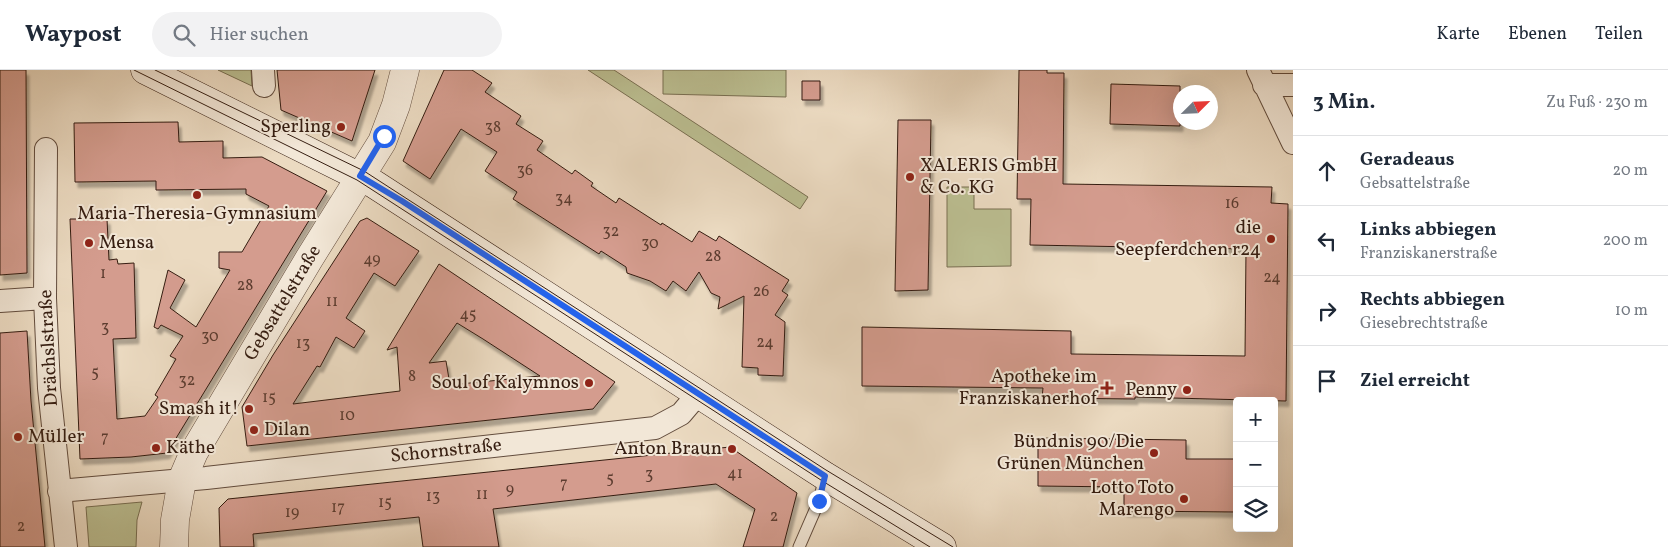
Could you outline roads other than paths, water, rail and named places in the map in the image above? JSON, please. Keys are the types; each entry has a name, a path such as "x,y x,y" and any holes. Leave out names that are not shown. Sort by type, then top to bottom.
{"main road":[{"path":"145,70 360,176 402,201 825,476 942,547"},
{"name":"Gebsattelstraße","path":"174,547 175,520 182,480 198,445 304,267 382,142 396,105 405,70"}],"street":[{"path":"1261,78 1293,85"},
{"path":"1261,78 1293,143"},
{"name":"Drächslstraße","path":"46,149 45,298 49,388 66,547"},
{"path":"0,301 45,298"},
{"name":"Schornstraße","path":"60,491 182,480 655,428 680,414 698,394"}],"lane":[{"path":"798,547 819,501 825,476"}],"tram line":[{"path":"134,70 357,180 824,482 930,547"},
{"path":"155,70 364,171 826,470 953,547"}],"place":[{"name":"Sperling","path":"341,127"},
{"name":"XALERIS GmbH & Co. KG","path":"910,177"},
{"name":"Maria-Theresia-Gymnasium","path":"197,195"},
{"name":"die Seepferdchen r24","path":"1271,239"},
{"name":"Mensa","path":"89,243"},
{"name":"Soul of Kalymnos","path":"589,383"},
{"name":"Apotheke im Franziskanerhof","path":"1107,388"},
{"name":"Penny","path":"1187,390"},
{"name":"Smash it!","path":"249,409"},
{"name":"Dilan","path":"254,430"},
{"name":"Müller","path":"18,437"},
{"name":"Käthe","path":"156,448"},
{"name":"Anton Braun","path":"732,449"},
{"name":"Bündnis 90/Die Grünen München","path":"1154,453"},
{"name":"Lotto Toto Marengo","path":"1184,499"}]}
